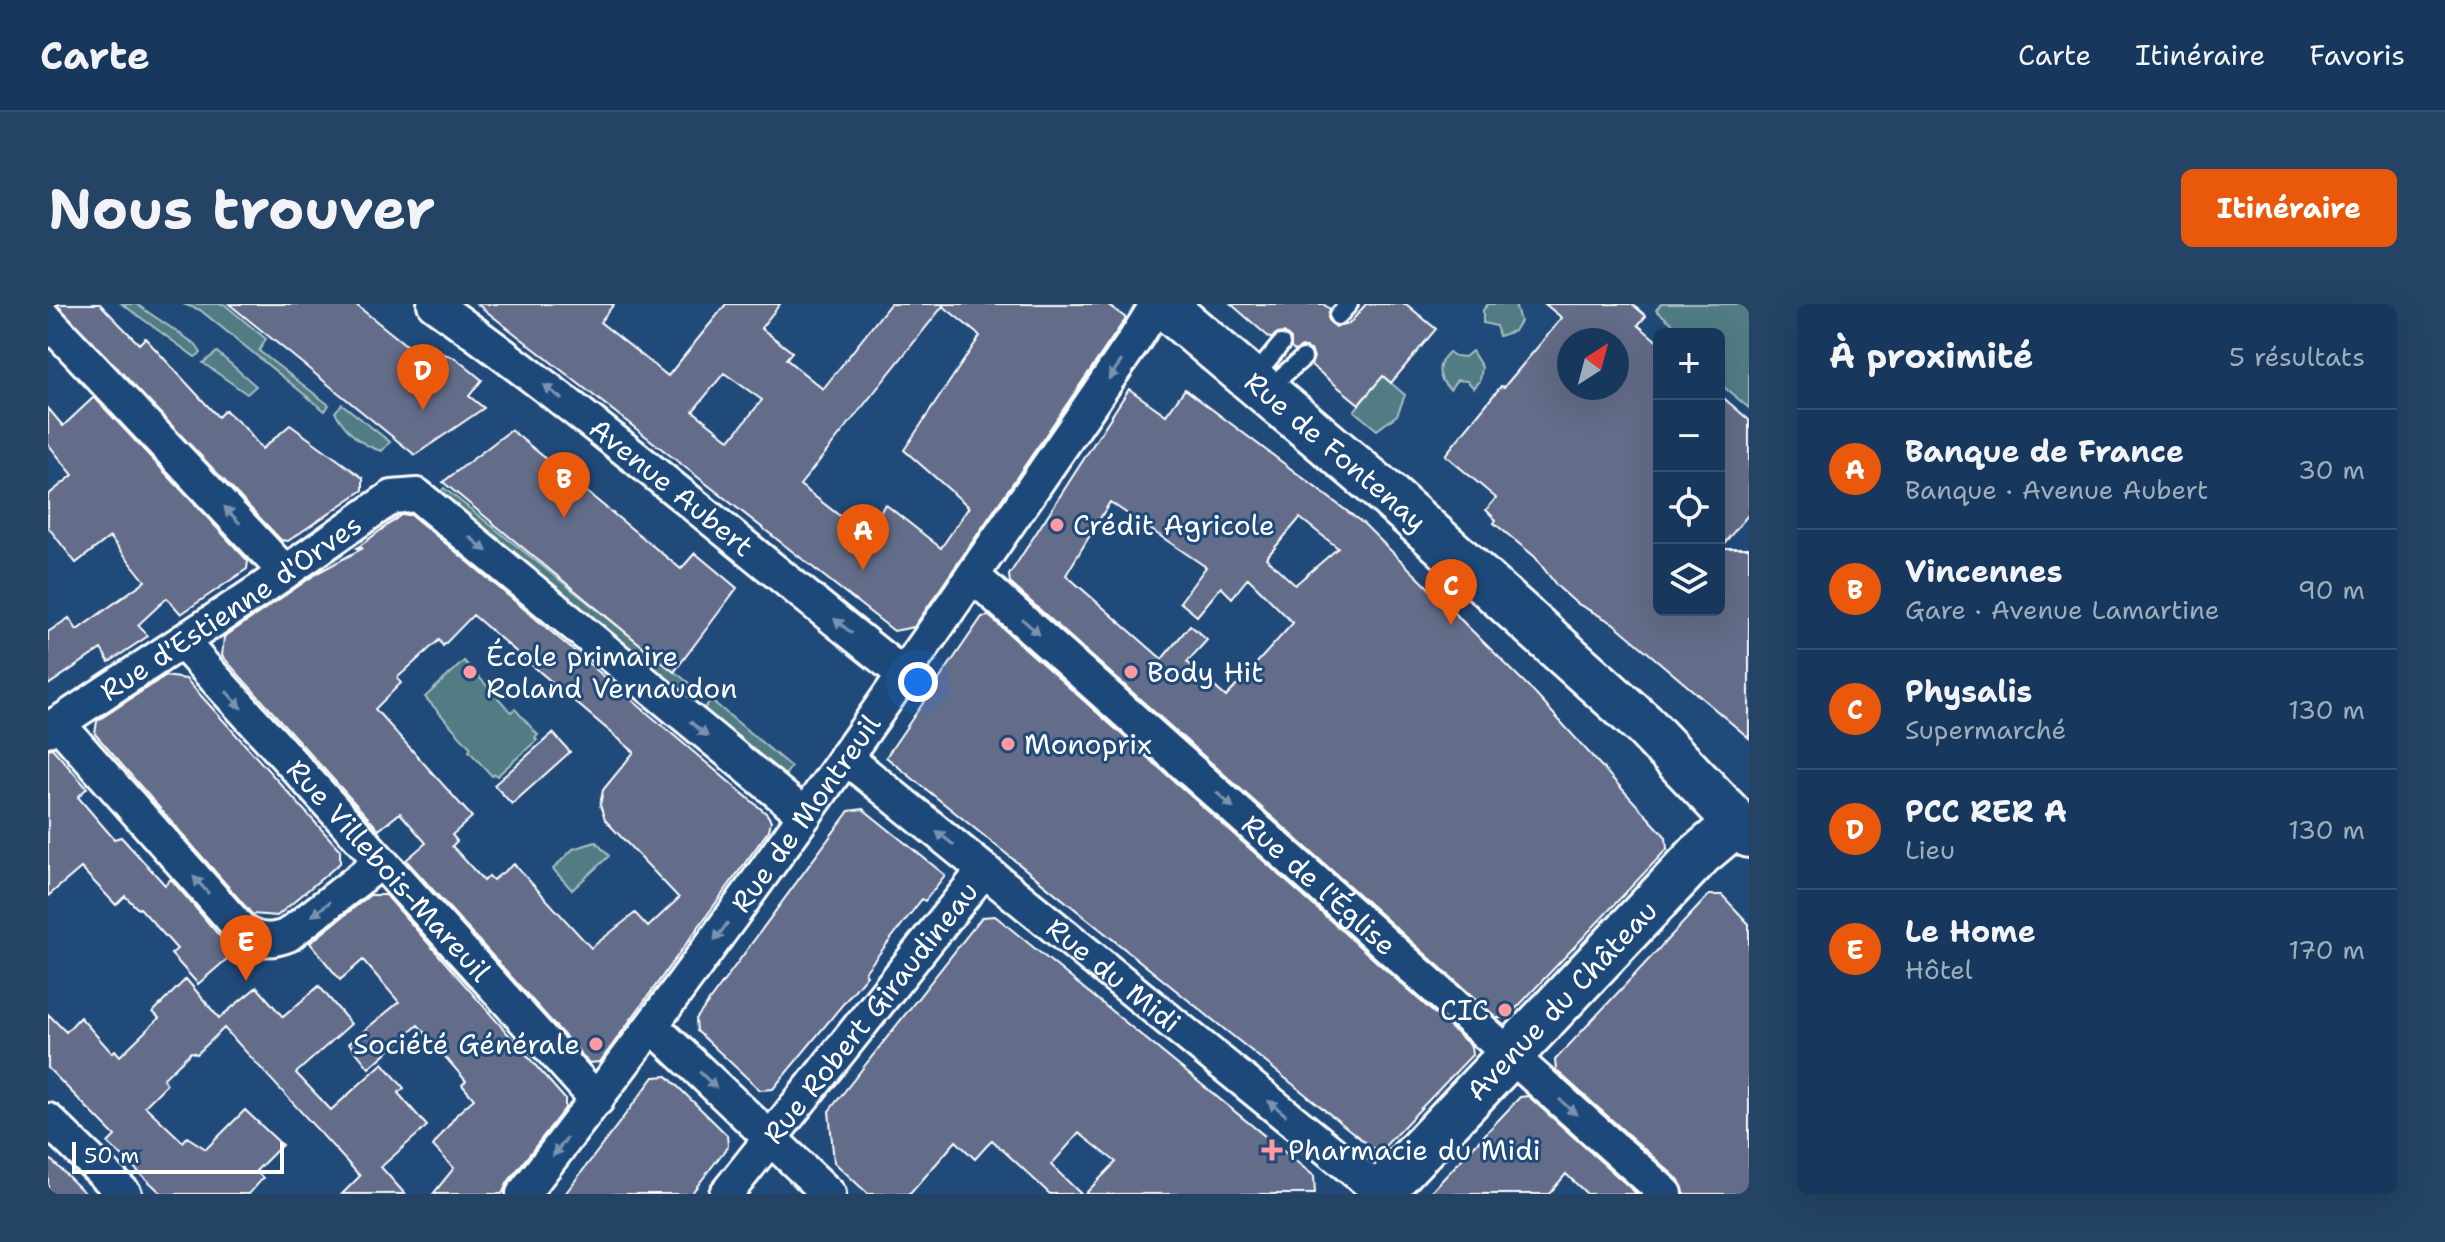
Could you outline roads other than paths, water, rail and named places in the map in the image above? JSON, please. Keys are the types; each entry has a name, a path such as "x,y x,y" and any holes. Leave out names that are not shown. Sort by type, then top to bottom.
{"main road":[{"name":"Rue de Fontenay","path":"1160,304 1388,495 1644,725 1745,824"},
{"name":"Avenue du Château","path":"1381,1193 1699,855 1745,824"}],"street":[{"name":"Avenue Aubert","path":"434,304 503,353 634,455 904,675"},
{"name":"Rue de Montreuil","path":"523,1194 597,1100 805,815 1160,304"},
{"path":"48,321 285,572"},
{"name":"Rue d'Estienne d'Orves","path":"53,727 392,497 417,495 805,815"},
{"name":"Rue de l'Église","path":"973,576 1435,976 1510,1055 1666,1194"},
{"name":"Rue Villebois-Mareuil","path":"182,642 597,1100"},
{"path":"53,727 243,932 256,939 274,940 288,935 381,862"},
{"name":"Rue du Midi","path":"845,757 1381,1193"},
{"name":"Rue Robert Giraudineau","path":"726,1194 984,870"},
{"path":"652,1026 829,1194"},
{"path":"48,1120 125,1194"}],"lane":[{"path":"1258,386 1281,344"},
{"path":"1258,386 1303,358"}],"place":[{"name":"PCC RER A","path":"423,410"},
{"name":"Vincennes","path":"564,518"},
{"name":"Crédit Agricole","path":"1057,525"},
{"name":"Banque de France","path":"863,570"},
{"name":"Physalis","path":"1451,625"},
{"name":"École primaire Roland Vernaudon","path":"470,672"},
{"name":"Body Hit","path":"1131,672"},
{"name":"Monoprix","path":"1008,744"},
{"name":"Le Home","path":"246,981"},
{"name":"CIC","path":"1505,1010"},
{"name":"Société Générale","path":"596,1044"},
{"name":"Pharmacie du Midi","path":"1272,1150"}]}
